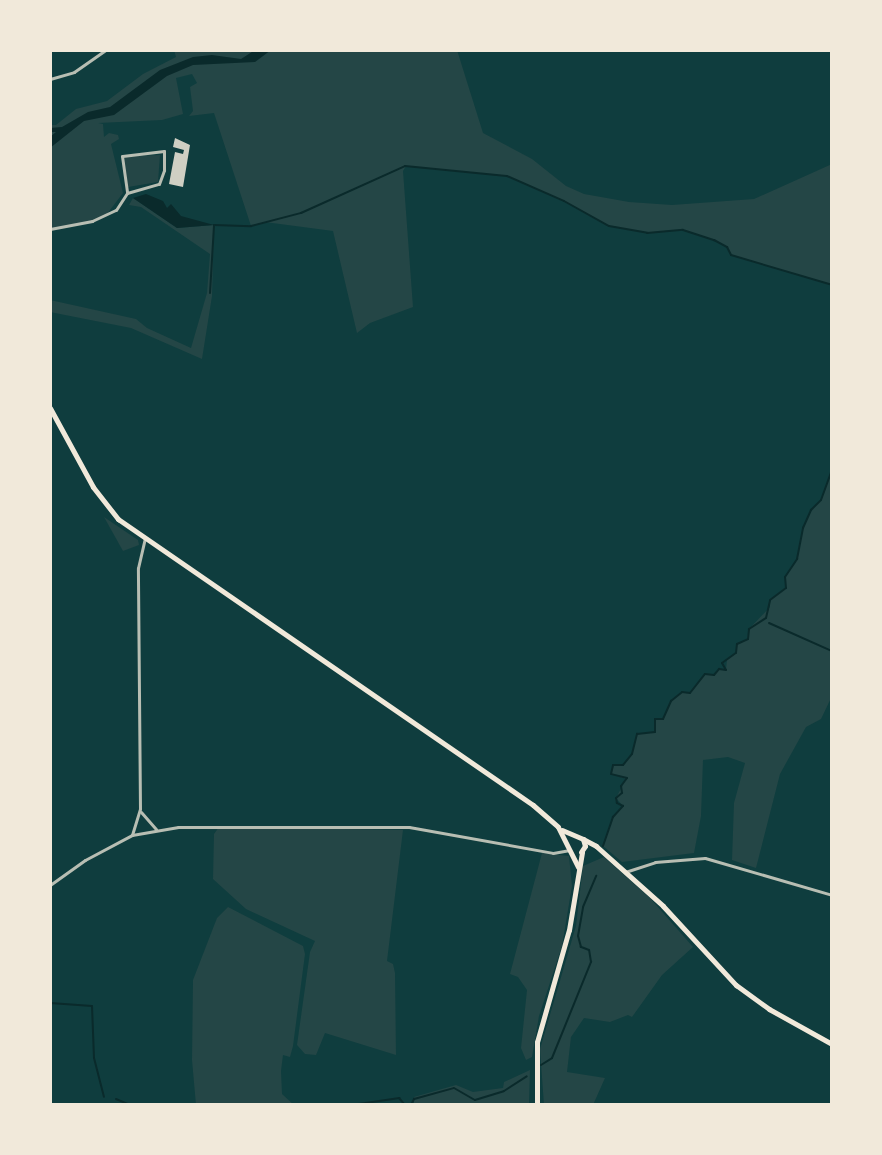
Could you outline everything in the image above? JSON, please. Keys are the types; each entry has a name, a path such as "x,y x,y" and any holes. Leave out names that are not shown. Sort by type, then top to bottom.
{"main road":[{"path":"50,408 102,503 145,538 525,799 558,827 599,850 663,906 736,985 769,1009 832,1044"},
{"path":"558,827 578,867"},
{"path":"570,849 576,837"},
{"path":"537,1105 537,1042 569,930 583,839"},
{"path":"570,849 599,850"}],"street":[{"path":"94,50 98,55"},
{"path":"50,79 74,72 105,50"},
{"path":"50,229 92,221 116,210 127,193 122,156 164,151 164,170 159,184 127,193"},
{"path":"132,835 140,809 138,568 145,538"},
{"path":"140,809 143,818 156,829"},
{"path":"50,885 85,860 132,835 156,829 244,824 409,827 553,853 570,849"},
{"path":"625,872 655,862 705,858 832,895"}],"shaded area":[{"path":"174,50 457,50 483,133 532,159 566,186 584,194 629,202 672,205 754,199 832,164 832,285 731,255 727,247 714,240 683,230 647,233 609,226 564,201 507,176 406,166 403,171 413,307 370,323 357,333 333,231 265,222 251,226 214,113 189,116 193,111 190,87 197,83 192,74 176,78 183,114 162,120 98,123 103,124 104,137 109,133 118,135 119,139 111,144 123,193 107,214 93,222 50,229 50,125 56,125 76,109 107,101 143,74 176,57"},
{"path":"255,50 271,50 255,62 193,65 167,76 114,115 84,121 50,148 50,137 56,132 50,132 50,128 62,127 88,112 110,107 160,70 193,57 212,55 241,59"},
{"path":"160,155 158,182 128,187 124,156"},
{"path":"146,194 163,201 167,208 171,204 181,216 214,225 177,228 133,198"},
{"path":"133,198 177,228 214,225 212,296 202,359 131,328 50,312 50,300 136,319 147,328 191,348 207,293 210,254 141,207 129,205"},
{"path":"832,470 832,696 821,719 806,727 780,774 756,868 732,860 734,803 745,763 728,757 703,760 701,816 694,853 622,862 603,846 613,817 623,806 616,798 626,779 611,774 613,765 623,765 632,754 637,734 655,732 655,719 663,719 671,701 682,692 690,693 705,674 714,675 719,669 726,669 727,660 736,653 737,644 747,639 749,629 770,607 770,600 786,587 785,577 797,559 803,528 811,510 821,500"},
{"path":"104,517 138,540 139,545 123,551"},
{"path":"219,827 403,830 387,961 393,964 395,973 396,1055 325,1033 316,1055 305,1054 297,1045 310,952 315,941 246,909 213,879 214,834"},
{"path":"542,853 569,856 572,886 562,946 539,1016 532,1057 526,1060 521,1048 527,990 518,977 510,974"},
{"path":"604,857 650,898 693,947 662,975 632,1017 628,1015 610,1022 584,1018 571,1037 567,1072 605,1078 593,1105 544,1105 540,1049 576,926 583,866"},
{"path":"228,907 303,946 305,954 293,1046 290,1057 283,1055 281,1071 282,1094 294,1105 196,1105 192,1060 193,980 217,918"},
{"path":"530,1070 529,1105 414,1105 414,1097 456,1085 473,1092 503,1088 504,1082"}],"building":[{"path":"175,138 190,145 183,187 169,184 175,152 183,154 184,150 173,147"}],"waterway":[{"path":"210,293 214,225 251,226 301,213 405,166 507,176 564,201 609,226 647,233 683,230 714,240 727,247 731,255 832,285"},
{"path":"603,846 613,817 623,806 617,803 616,798 622,793 621,786 627,778 611,774 613,765 623,765 632,754 637,734 655,732 655,719 663,719 671,701 682,692 690,693 705,674 714,675 719,669 726,670 722,663 736,653 737,644 748,639 749,629 766,618 770,600 786,588 785,577 797,559 803,528 811,510 821,500 832,470"},
{"path":"769,623 832,651"},
{"path":"541,1065 552,1058 591,962 589,950 581,947 578,936 583,907 596,876"},
{"path":"50,1003 92,1006 94,1058 104,1097"},
{"path":"411,1105 414,1099 454,1088 475,1100 504,1091 527,1076"},
{"path":"352,1105 399,1098 405,1105"},
{"path":"116,1099 130,1105"}]}
